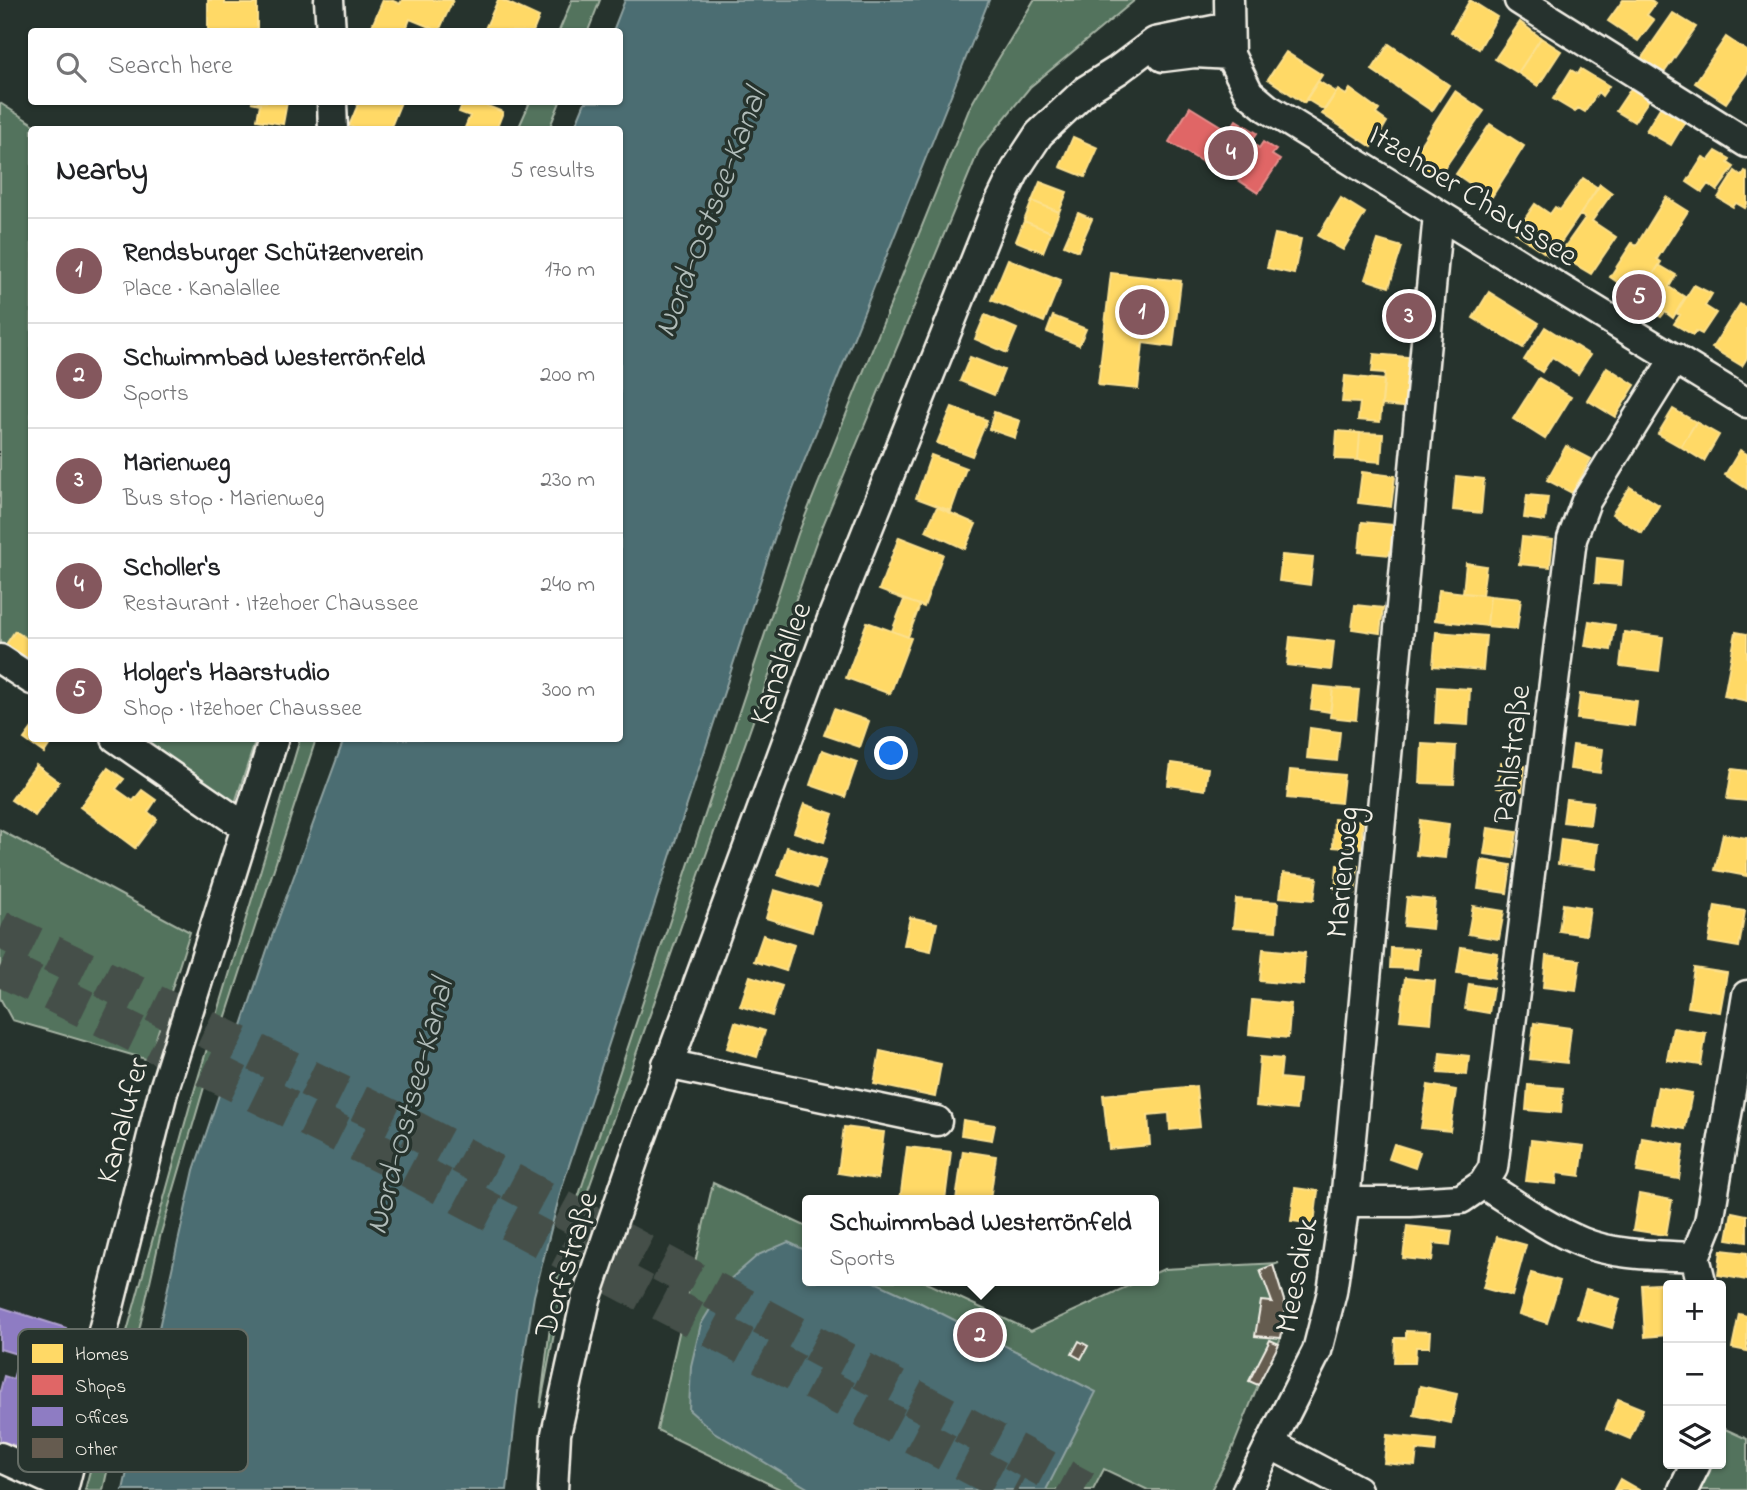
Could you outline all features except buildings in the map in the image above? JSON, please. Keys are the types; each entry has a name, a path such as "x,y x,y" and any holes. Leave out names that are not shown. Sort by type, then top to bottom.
{"street":[{"path":"329,0 331,28"},
{"path":"1519,0 1747,143"},
{"name":"Itzehoer Chaussee","path":"1229,14 1230,55 1249,93 1267,108 1747,403"},
{"name":"Kanalallee","path":"667,1064 833,616 993,216 1016,169 1039,134 1086,90 1155,42 1229,14"},
{"name":"Kanalallee","path":"1118,70 1169,56 1195,53 1230,55"},
{"path":"332,105 333,126"},
{"name":"Marienweg","path":"1345,1202 1438,215"},
{"name":"Pahlstraße","path":"1483,1184 1493,1168 1572,539 1586,501 1675,358"},
{"path":"0,659 28,677"},
{"path":"122,742 245,827"},
{"name":"Kanalufer","path":"104,1329 163,1092 273,742"},
{"path":"1701,1280 1695,1257 1709,1222 1747,995"},
{"path":"667,1064 937,1121"},
{"name":"Dorfstraße","path":"553,1490 556,1434 586,1299 667,1064"},
{"path":"1483,1184 1549,1225 1584,1243 1623,1253 1695,1257"},
{"name":"Meesdiek","path":"1247,1490 1317,1351 1332,1292 1345,1202 1461,1199 1483,1184"},
{"path":"1270,1444 1357,1490"},
{"path":"0,1457 18,1466"},
{"path":"1683,1490 1694,1469"},
{"path":"31,1472 64,1488"}],"green space":[{"path":"572,0 600,0 589,28 560,28"},
{"path":"1034,0 1135,0 1030,87 979,150 816,542 584,1202 567,1265 540,1408 554,1295 578,1198 798,534 970,107"},
{"path":"0,103 36,126 28,126 28,664 0,644"},
{"path":"529,105 559,105 550,126 519,126"},
{"path":"140,742 255,742 234,806"},
{"path":"299,742 315,742 215,1050 161,1233 139,1329 128,1329 190,1105"},
{"path":"0,830 190,932 149,1060 12,1020 0,998"},
{"path":"713,1183 802,1225 802,1286 934,1286 1031,1331 1128,1286 1159,1286 1159,1271 1164,1269 1279,1263 1273,1265 1286,1307 1281,1338 1258,1385 1231,1452 1211,1490 1148,1490 1104,1469 1093,1490 782,1490 657,1430"},
{"path":"1726,1429 1747,1439 1747,1490 1693,1490 1704,1469 1726,1469"},
{"path":"90,1472 107,1472 103,1490 85,1490"}],"water":[{"name":"Nord-Ostsee-Kanal","path":"625,0 989,0 779,524 561,1190 534,1296 518,1393 507,1490 123,1490 127,1472 248,1472 248,1329 159,1329 194,1170 267,950 343,742 623,742 623,126 575,126 584,105 623,105 623,28 614,28"},
{"path":"788,1242 802,1249 802,1286 884,1286 1096,1392 1046,1490 811,1490 714,1432 689,1410 691,1366 701,1324 727,1282 758,1255"}],"tunnel":[{"path":"0,929 405,1125 1085,1490"},
{"path":"0,967 391,1159 1018,1490"}],"place":[{"name":"Scholler's","path":"1231,153"},
{"name":"Holger's Haarstudio","path":"1639,297"},
{"name":"Rendsburger Schützenverein","path":"1142,312"},
{"name":"Marienweg","path":"1409,316"},
{"name":"Schwimmbad Westerrönfeld","path":"980,1335"}]}
